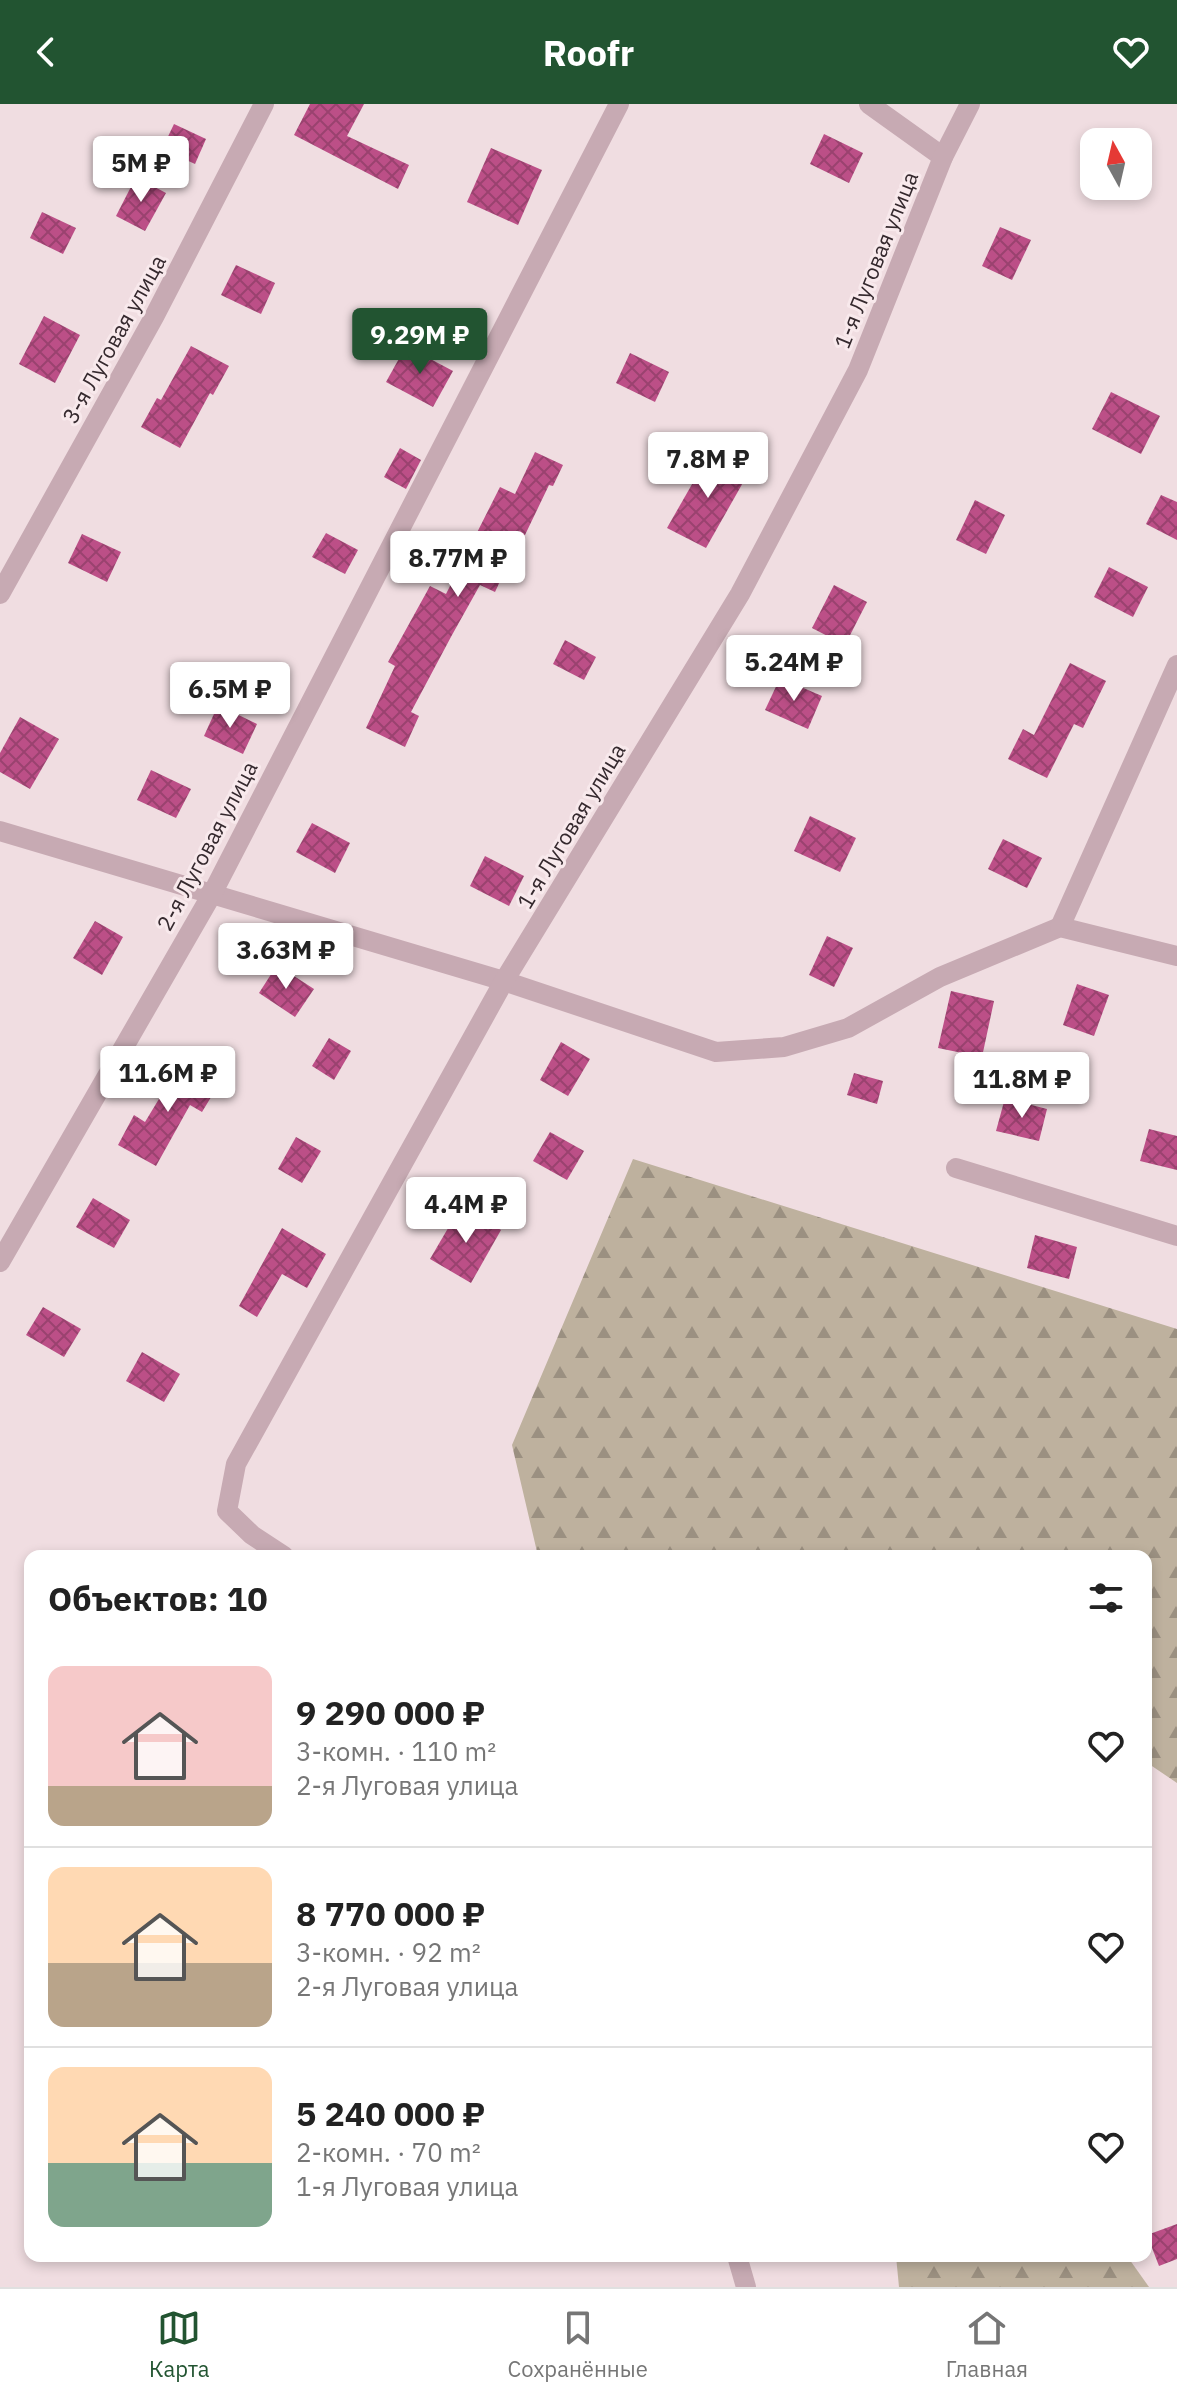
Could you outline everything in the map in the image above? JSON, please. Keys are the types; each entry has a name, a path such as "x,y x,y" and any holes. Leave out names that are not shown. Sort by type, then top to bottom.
{"street":[{"name":"3-я Луговая улица","path":"0,594 154,317 264,104"},
{"name":"2-я Луговая улица","path":"0,1262 212,894 619,104"},
{"path":"869,104 943,157"},
{"name":"1-я Луговая улица","path":"275,1550 252,1535 227,1511 236,1464 504,981 740,594 858,370 943,157 970,104"},
{"path":"1060,927 1177,665"},
{"path":"0,831 504,981 716,1052 784,1047 848,1028 940,977 1060,927 1177,956"},
{"path":"956,1168 1177,1236"},
{"path":"739,2262 746,2287"}],"green space":[{"path":"633,1159 1177,1329 1177,1783 1152,1766 1152,1550 537,1550 512,1445"},
{"path":"897,2262 1131,2262 1149,2287 899,2287"}],"building":[{"path":"310,104 364,104 347,136 409,165 398,189 294,135"},
{"path":"174,124 206,139 195,164 162,149"},
{"path":"824,134 863,153 849,183 810,164"},
{"path":"491,148 542,170 518,225 467,202"},
{"path":"136,177 166,193 145,231 116,216"},
{"path":"42,212 76,228 63,254 30,238"},
{"path":"1000,227 1031,240 1012,280 982,266"},
{"path":"236,265 275,283 261,314 221,295"},
{"path":"44,316 80,335 55,383 19,364"},
{"path":"191,346 229,366 213,395 210,393 180,448 141,427 157,398 161,400"},
{"path":"406,346 453,371 433,407 386,382"},
{"path":"630,353 669,372 655,402 616,383"},
{"path":"1111,392 1160,416 1141,454 1092,429"},
{"path":"400,448 421,460 406,489 384,477"},
{"path":"711,451 749,472 706,548 667,528"},
{"path":"535,452 563,465 553,486 549,485 525,535 522,534 495,592 480,585 411,712 419,716 405,747 366,728 395,666 388,662 430,586 446,594 500,487 515,494"},
{"path":"1161,495 1177,502 1177,540 1146,524"},
{"path":"975,500 1005,515 986,554 956,540"},
{"path":"326,533 358,550 345,574 312,557"},
{"path":"82,534 121,552 107,582 68,563"},
{"path":"1109,567 1148,587 1133,617 1094,597"},
{"path":"834,585 867,602 845,645 812,628"},
{"path":"565,640 596,657 584,680 553,664"},
{"path":"1070,663 1106,681 1083,728 1074,724 1047,778 1008,759 1023,729 1034,735"},
{"path":"780,678 822,696 808,729 765,710"},
{"path":"218,705 257,724 243,754 204,736"},
{"path":"20,717 59,739 30,789 0,772 0,753"},
{"path":"151,770 191,789 176,818 137,800"},
{"path":"810,816 856,838 840,872 794,851"},
{"path":"312,823 350,843 335,873 296,852"},
{"path":"1003,839 1042,858 1027,888 988,869"},
{"path":"485,856 524,876 509,906 470,886"},
{"path":"95,921 123,937 102,975 73,958"},
{"path":"827,936 853,948 834,987 809,975"},
{"path":"277,965 314,989 295,1017 259,993"},
{"path":"1077,984 1109,995 1094,1036 1063,1025"},
{"path":"951,991 994,1001 982,1057 938,1048"},
{"path":"329,1038 351,1051 334,1080 312,1066"},
{"path":"561,1042 590,1059 568,1096 540,1080"},
{"path":"182,1061 219,1084 202,1112 190,1105 156,1166 118,1145 134,1115 145,1122"},
{"path":"854,1073 883,1081 877,1104 847,1095"},
{"path":"1005,1098 1047,1109 1039,1141 996,1131"},
{"path":"1149,1129 1177,1136 1177,1170 1140,1161"},
{"path":"550,1132 584,1151 567,1180 533,1161"},
{"path":"296,1137 321,1151 302,1183 278,1169"},
{"path":"93,1198 130,1220 114,1248 76,1227"},
{"path":"461,1206 501,1230 471,1283 430,1259"},
{"path":"282,1228 326,1254 307,1288 282,1274 257,1317 239,1306"},
{"path":"1035,1235 1077,1247 1069,1279 1027,1268"},
{"path":"43,1307 81,1329 64,1357 26,1335"},
{"path":"142,1352 180,1374 164,1402 126,1381"},
{"path":"1177,2224 1177,2259 1159,2266 1152,2248 1152,2233"}]}
